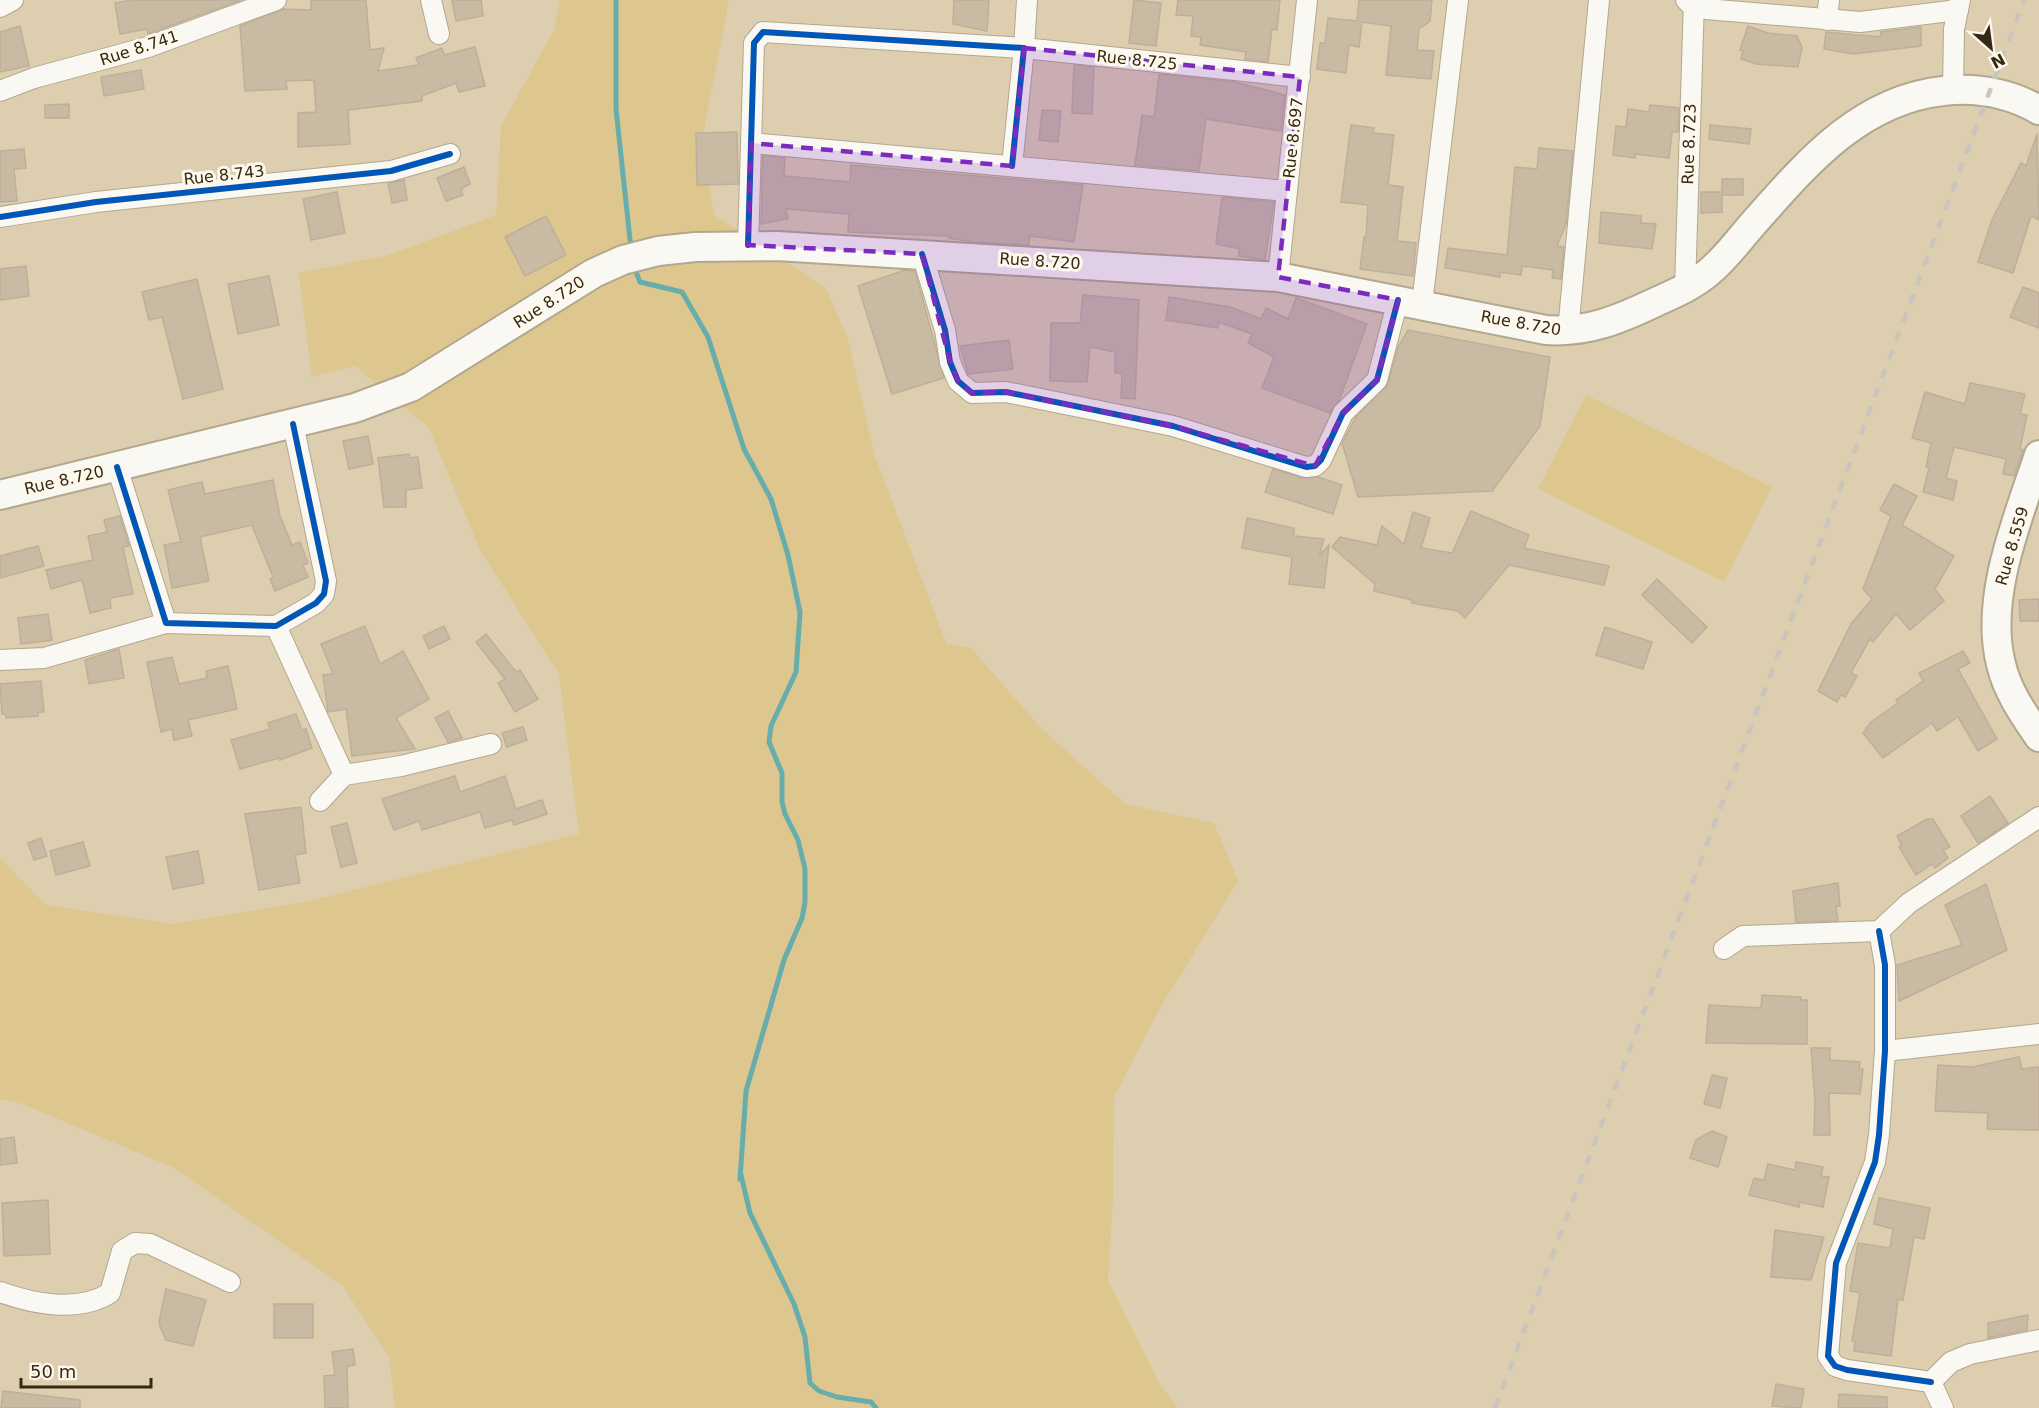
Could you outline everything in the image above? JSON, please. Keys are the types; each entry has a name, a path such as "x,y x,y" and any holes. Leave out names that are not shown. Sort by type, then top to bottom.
{"main road":[{"name":"Rue 8.720","path":"0,495 293,424 374,402 411,387 594,273 632,257 695,247 748,245 1278,277 1546,330 1568,332 1622,319 1685,288 1719,262 1806,165 1847,129 1871,112 1900,101 1953,90 1989,91 2039,110"},
{"name":"Rue 8.559","path":"2039,455 2000,583 1996,631 2001,665 2011,691 2039,737"}],"street":[{"path":"0,7 13,0"},
{"name":"Rue 8.741","path":"0,91 34,78 148,47 276,0"},
{"path":"431,0 440,34"},
{"path":"1012,166 1027,0"},
{"name":"Rue 8.697","path":"1278,277 1307,0"},
{"path":"922,254 945,330 950,362 958,381 972,393 1006,392 1173,426 1306,466 1315,466 1321,460 1343,413 1377,380 1410,302 1458,0"},
{"path":"1568,332 1599,0"},
{"path":"1692,3 1828,10 1860,22 1959,5 1954,29 1953,90"},
{"name":"Rue 8.723","path":"1685,288 1692,3"},
{"name":"Rue 8.725","path":"751,143 754,43 763,32 1024,48 1299,77"},
{"path":"748,245 751,143 1287,191"},
{"name":"Rue 8.743","path":"0,217 96,202 391,171 450,154"},
{"path":"0,660 44,658 166,623 276,626 316,603 324,594 326,581 293,424"},
{"path":"117,467 166,623"},
{"path":"276,626 344,776"},
{"path":"320,801 344,776 401,766 491,744"},
{"path":"1724,949 1743,936 1879,931 1909,903 2039,816"},
{"path":"1879,931 1886,965 1885,1051 1875,1162 1836,1263 1828,1356 1835,1366 1847,1370 1930,1382"},
{"path":"1885,1051 2039,1034"},
{"path":"0,1293 30,1303 79,1304 100,1298 110,1293 122,1251 135,1243 150,1244 230,1282"},
{"path":"1930,1382 1951,1362 1970,1354 2039,1340"},
{"path":"1930,1382 1942,1408"}],"highlighted area":[{"path":"1024,48 1300,77 1278,277 1398,300 1377,380 1343,413 1315,466 1173,426 1006,392 972,393 958,381 950,362 922,254 748,245 751,143 1012,166"}],"shaded area":[{"path":"560,0 729,0 702,141 714,215 826,288 848,339 875,457 947,645 970,647 1042,729 1125,804 1214,823 1238,881 1159,1010 1114,1097 1113,1197 1108,1280 1161,1386 1178,1408 395,1408 389,1357 342,1285 174,1168 23,1104 0,1099 0,858 46,905 174,924 314,900 579,834 559,674 480,550 429,428 355,366 312,377 299,273 389,255 496,215 501,126 554,30"},
{"path":"1586,395 1772,487 1724,582 1538,489"}],"building":[{"path":"132,0 241,0 148,34 147,29 120,34 115,3"},
{"path":"311,0 366,0 370,50 384,48 378,71 419,65 416,58 442,48 444,55 475,47 485,86 459,92 456,83 422,96 422,101 348,110 350,144 298,147 298,113 316,112 314,80 286,81 287,89 245,91 240,26 283,9 311,10"},
{"path":"452,0 481,0 483,16 456,21"},
{"path":"954,0 989,0 987,31 953,24"},
{"path":"1134,0 1161,3 1156,46 1129,43"},
{"path":"1178,0 1280,0 1277,30 1272,29 1268,62 1245,59 1246,52 1200,45 1201,37 1191,36 1193,16 1176,15"},
{"path":"1359,0 1432,0 1430,21 1419,29 1417,50 1434,51 1431,79 1386,75 1391,26 1362,22 1359,47 1349,45 1346,73 1317,69 1320,43 1325,43 1328,18 1357,21"},
{"path":"20,26 29,66 0,72 0,32"},
{"path":"1748,26 1768,33 1797,36 1802,47 1798,67 1756,64 1741,59 1743,51 1740,50"},
{"path":"1921,27 1921,46 1853,54 1824,49 1826,32 1880,37 1881,32"},
{"path":"1074,65 1094,67 1092,114 1072,113"},
{"path":"141,70 144,89 104,96 101,77"},
{"path":"1159,74 1235,82 1285,95 1281,131 1206,119 1199,171 1135,165 1142,115 1154,117"},
{"path":"69,104 69,118 45,118 45,105"},
{"path":"1650,105 1679,108 1678,132 1672,132 1669,158 1635,154 1635,158 1613,155 1616,126 1626,127 1628,109 1649,112"},
{"path":"1042,110 1061,111 1058,142 1039,140"},
{"path":"1351,125 1374,128 1373,133 1394,135 1388,185 1403,187 1397,241 1416,243 1413,276 1360,269 1364,237 1366,237 1368,205 1341,202"},
{"path":"1710,125 1751,129 1749,144 1709,139"},
{"path":"737,132 738,184 697,185 696,133"},
{"path":"2037,134 2039,220 2031,216 2013,273 1978,262 1992,220 2021,163 2026,166"},
{"path":"1539,148 1573,151 1566,224 1557,246 1564,247 1561,279 1552,278 1553,270 1522,266 1521,275 1500,272 1500,277 1445,268 1448,248 1507,255 1515,167 1537,169"},
{"path":"24,149 26,168 14,169 17,201 0,202 0,151"},
{"path":"763,156 785,158 784,176 850,182 851,165 1083,185 1074,242 1030,236 1029,245 974,242 949,238 949,236 848,232 849,214 786,209 788,219 761,224"},
{"path":"464,167 470,184 461,189 463,195 446,201 437,178"},
{"path":"1722,179 1743,179 1743,195 1722,195 1722,212 1701,213 1701,192 1722,192"},
{"path":"404,180 407,200 392,203 388,183"},
{"path":"337,192 345,233 311,240 303,199"},
{"path":"1222,197 1274,202 1265,260 1238,256 1240,249 1216,244"},
{"path":"1601,212 1641,216 1641,223 1656,224 1652,249 1599,243"},
{"path":"546,216 566,255 525,276 505,237"},
{"path":"26,266 29,296 0,300 0,269"},
{"path":"905,270 915,271 944,378 892,394 858,286"},
{"path":"269,276 279,325 238,334 228,284"},
{"path":"197,279 223,389 183,399 162,317 149,320 142,292"},
{"path":"2023,287 2039,293 2039,328 2010,317"},
{"path":"1083,295 1139,300 1135,399 1121,398 1122,373 1115,373 1115,352 1090,347 1087,382 1050,381 1051,323 1080,323"},
{"path":"1169,297 1230,307 1261,319 1266,308 1288,319 1296,298 1367,324 1339,401 1330,413 1262,388 1274,357 1248,343 1252,334 1219,322 1218,328 1166,320"},
{"path":"1408,330 1550,357 1540,426 1492,491 1358,497 1342,443 1356,417 1388,384 1398,347"},
{"path":"1009,340 1013,369 968,374 960,346"},
{"path":"1970,383 2025,394 2020,414 2027,415 2020,449 2023,450 2014,476 2003,474 2006,459 1954,447 1946,478 1957,481 1953,500 1923,492 1929,468 1926,467 1931,443 1912,438 1925,392 1965,404"},
{"path":"368,436 373,464 349,469 343,441"},
{"path":"409,454 410,458 418,457 422,488 406,490 406,507 384,507 378,458"},
{"path":"1273,469 1302,478 1318,477 1342,485 1333,514 1265,492"},
{"path":"273,480 280,516 292,545 300,542 308,563 303,565 308,577 275,591 270,579 273,577 252,525 200,537 209,581 172,588 164,545 181,542 168,490 202,482 205,494"},
{"path":"1894,484 1917,496 1902,525 1954,556 1935,589 1944,601 1910,630 1896,614 1873,642 1870,639 1851,673 1857,676 1845,697 1841,695 1837,702 1818,691 1851,624 1872,599 1863,589 1891,516 1880,510"},
{"path":"1471,511 1529,535 1524,548 1609,566 1604,585 1509,565 1465,618 1458,611 1412,603 1412,600 1374,591 1375,584 1332,547 1340,537 1377,545 1382,526 1404,544 1413,512 1430,518 1421,548 1452,553"},
{"path":"120,516 129,546 123,547 133,594 110,598 111,608 90,613 82,580 51,589 46,570 93,560 88,536 107,532 104,520"},
{"path":"1247,518 1294,528 1294,536 1324,539 1319,556 1329,545 1324,588 1289,584 1292,557 1242,548"},
{"path":"38,546 44,566 0,578 0,556"},
{"path":"1657,579 1707,627 1692,643 1642,595"},
{"path":"2039,599 2039,621 2020,621 2019,600"},
{"path":"48,614 52,640 21,644 18,618"},
{"path":"365,626 380,664 403,651 429,699 396,718 415,749 352,756 346,709 328,712 323,675 333,674 321,644"},
{"path":"444,626 450,639 429,649 423,636"},
{"path":"1605,627 1652,642 1643,669 1596,655"},
{"path":"486,634 516,672 520,670 538,699 515,712 498,683 505,679 476,642"},
{"path":"119,649 124,678 89,684 85,660"},
{"path":"1963,651 1970,663 1958,669 1997,739 1978,751 1958,717 1937,731 1932,723 1883,758 1863,733 1871,722 1923,681 1919,673"},
{"path":"172,657 179,684 207,678 206,671 228,666 237,709 188,720 192,736 174,740 172,729 161,732 147,662"},
{"path":"41,681 44,712 38,712 38,716 6,718 6,714 2,714 0,684"},
{"path":"448,711 462,738 448,742 435,718"},
{"path":"296,714 302,730 306,729 312,748 280,760 279,758 240,769 231,740 270,729 268,723"},
{"path":"523,727 527,740 507,747 502,733"},
{"path":"455,776 460,792 505,776 516,809 542,800 547,814 514,825 512,820 485,828 480,812 422,830 419,821 394,830 382,799"},
{"path":"1990,796 2008,823 1978,843 1961,816"},
{"path":"301,807 306,853 295,855 300,883 259,890 245,814"},
{"path":"1927,819 1933,819 1950,847 1943,850 1948,858 1935,868 1932,864 1916,875 1899,847 1902,846 1897,836"},
{"path":"347,823 357,863 341,867 331,827"},
{"path":"41,838 47,856 34,860 28,843"},
{"path":"83,842 90,866 56,875 50,851"},
{"path":"198,851 204,883 173,889 166,857"},
{"path":"1838,883 1840,906 1836,906 1838,921 1796,922 1793,891"},
{"path":"1986,884 2007,950 1899,1001 1897,965 1962,945 1945,905"},
{"path":"1762,995 1801,997 1801,1000 1807,1000 1807,1044 1706,1043 1709,1005 1761,1008"},
{"path":"1811,1048 1830,1048 1830,1060 1860,1062 1859,1069 1863,1069 1860,1094 1829,1093 1830,1135 1814,1135 1815,1101"},
{"path":"2019,1057 2022,1069 2039,1067 2039,1130 1987,1129 1988,1113 1935,1111 1938,1065 1972,1067"},
{"path":"1712,1075 1727,1078 1720,1108 1704,1104"},
{"path":"1712,1131 1727,1137 1718,1167 1690,1158 1696,1140"},
{"path":"14,1137 17,1163 0,1165 0,1139"},
{"path":"1796,1162 1823,1167 1821,1176 1829,1177 1823,1207 1800,1202 1799,1207 1749,1195 1754,1178 1764,1180 1768,1164 1795,1170"},
{"path":"1879,1198 1930,1208 1924,1239 1914,1237 1903,1300 1898,1299 1891,1356 1854,1351 1855,1341 1852,1341 1860,1293 1850,1291 1858,1243 1890,1248 1893,1229 1874,1224"},
{"path":"48,1200 50,1254 4,1256 2,1203"},
{"path":"1775,1230 1824,1237 1811,1280 1771,1277"},
{"path":"166,1289 206,1300 193,1346 166,1340 159,1322"},
{"path":"274,1304 313,1304 313,1338 274,1338"},
{"path":"2028,1315 2027,1330 1988,1338 1988,1323"},
{"path":"353,1349 355,1365 347,1366 348,1408 325,1408 324,1376 335,1375 332,1352"},
{"path":"1776,1384 1804,1389 1801,1408 1772,1406"},
{"path":"3,1391 80,1400 80,1408 1,1408"},
{"path":"1839,1394 1887,1397 1887,1408 1838,1408"}],"waterway":[{"path":"616,0 616,109 631,249"},
{"path":"634,267 640,282 682,292 708,337 744,449 771,499 788,555 800,612 796,672 771,726 769,742 782,773 782,802 785,814 798,840 805,869 805,902 802,918 784,960 746,1091 740,1179 741,1175 750,1213 794,1304 805,1337 810,1383 819,1391 837,1397 871,1402 876,1408"}],"railway":[{"path":"1495,1408 2024,0"}],"cycle path":[{"path":"748,245 754,43 763,32 1024,48 1012,166"},
{"path":"0,217 96,202 391,171 450,154"},
{"path":"922,254 945,330 950,362 958,381 972,393 1006,392 1173,426 1306,467 1315,466 1321,460 1343,413 1377,380 1398,300"},
{"path":"117,467 166,623 276,626 316,603 324,594 326,581 293,424"},
{"path":"1879,931 1885,965 1885,1051 1879,1135 1875,1162 1836,1263 1828,1356 1835,1366 1847,1370 1931,1382"}]}
